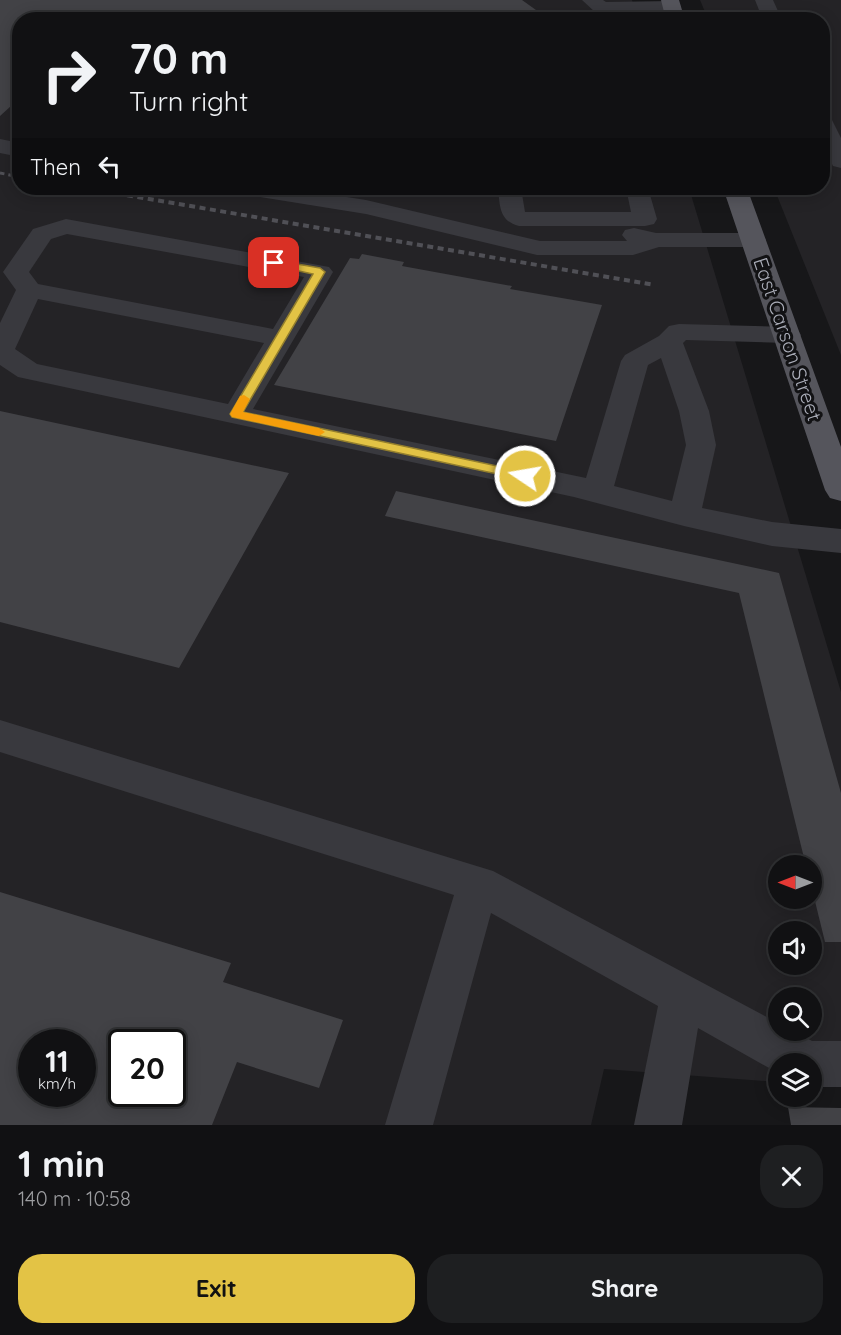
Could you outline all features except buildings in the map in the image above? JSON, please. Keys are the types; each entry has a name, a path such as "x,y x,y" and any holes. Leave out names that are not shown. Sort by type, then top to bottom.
{"main road":[{"name":"East Carson Street","path":"738,195 841,490"}],"lane":[{"path":"597,9 673,9"},
{"path":"830,138 841,161"},
{"path":"291,195 366,207 520,242 537,248 633,248 656,240 754,240"},
{"path":"511,195 512,212 519,219 645,219 639,195"},
{"path":"236,414 320,272 66,226 42,234 16,272 29,290 279,338"},
{"path":"29,290 0,352 28,371 597,492 684,515 772,534 841,541"},
{"path":"597,492 635,361 669,342 679,332 786,335"},
{"path":"669,342 694,411 700,445 684,515"},
{"path":"0,736 478,884 789,1053"},
{"path":"409,1125 478,884"},
{"path":"658,1125 682,996"},
{"path":"822,1064 841,1064"}],"shaded area":[{"path":"0,0 632,0 636,12 12,12 12,195 691,195 841,692 841,1086 822,1085 822,1053 768,1053 768,1081 604,1069 591,1125 0,1125"},
{"path":"700,0 841,0 841,355 777,195 830,195 830,12 705,12"}],"railway":[{"path":"0,173 12,175"},
{"path":"125,195 655,285"}],"slow traffic":[{"path":"244,399 236,414 319,432"}],"route":[{"path":"274,263 320,272 236,414 525,476"}]}
